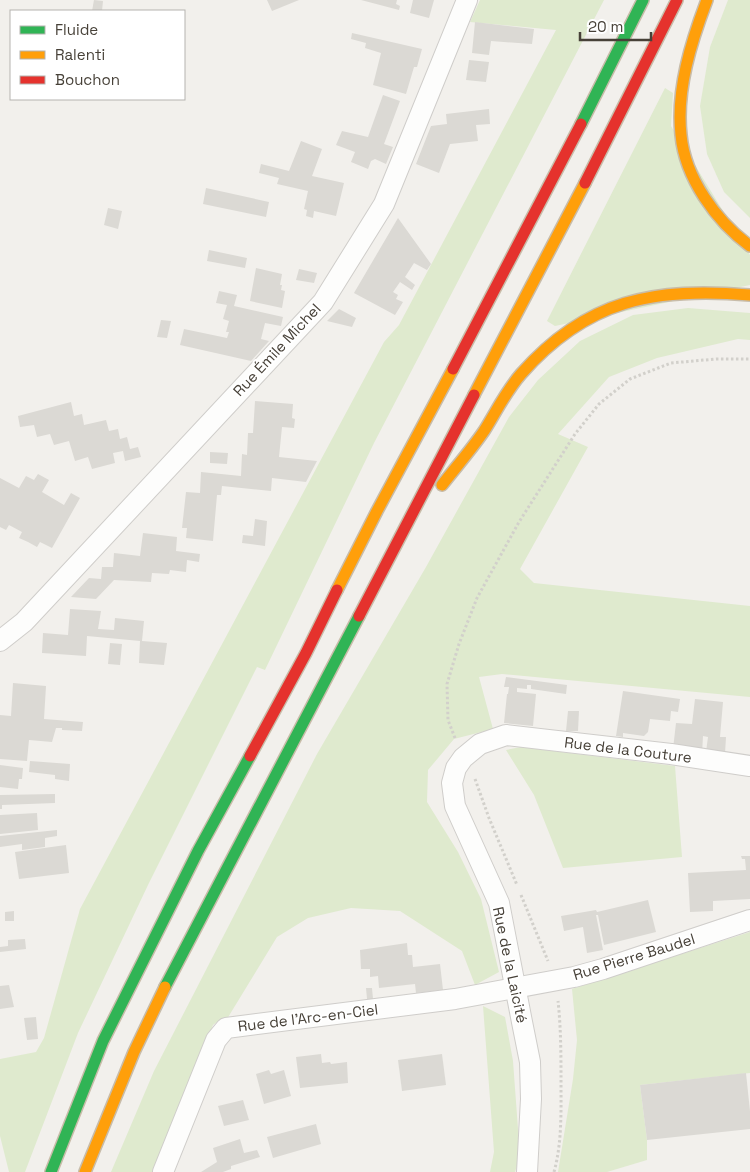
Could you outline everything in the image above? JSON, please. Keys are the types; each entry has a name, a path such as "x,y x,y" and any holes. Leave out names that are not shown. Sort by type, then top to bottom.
{"highway":[{"path":"52,1169 102,1041 198,851 306,652 377,511 563,161 643,0"},
{"path":"84,1172 134,1052 176,963 397,544 584,184 677,0"},
{"path":"707,0 690,54 682,94 681,135 691,170 708,202 727,227 750,246"},
{"path":"397,544 482,434 520,375 554,340 584,319 613,305 656,295 688,291 750,295"}],"street":[{"name":"Rue Émile Michel","path":"0,641 24,622 323,302 384,204 467,0"},
{"name":"Rue de la Laicité","path":"506,735 480,744 463,758 456,768 452,783 455,806 499,903 516,987 530,1062 527,1172"},
{"name":"Rue de la Couture","path":"506,735 671,754 750,766"},
{"name":"Rue Pierre Baudel","path":"516,987 603,969 750,920"},
{"name":"Rue de l'Arc-en-Ciel","path":"163,1172 216,1040 226,1028 455,999 516,987"}],"path":[{"path":"554,1172 561,1121 559,1013 555,980 542,943 489,818 478,784 463,758 448,720 447,684 459,644 477,598 519,522 575,434 599,404 630,379 671,362 750,358"}],"green space":[{"path":"480,0 604,0 374,443 265,670 257,667 148,885 78,1033 25,1172 9,1172 0,1136 0,1059 36,1052 44,1038 80,909 384,342 399,325 556,30 470,22"},
{"path":"728,0 750,0 750,218 724,192 707,154 700,106 710,47"},
{"path":"665,88 673,93 671,126 750,255 750,285 555,326 547,321"},
{"path":"688,308 750,313 750,340 738,339 657,358 609,377 558,434 588,447 520,569 534,583 750,606 750,697 502,674 479,677 493,729 454,739 428,770 427,802 458,852 481,899 499,972 475,985 462,951 400,911 351,908 308,918 277,937 227,1019 218,1021 213,1025 153,1172 111,1172 154,1071 317,754 426,567 509,417 538,380 580,341 633,315"},
{"path":"521,747 675,766 682,857 563,868 534,795 506,750"},
{"path":"750,932 750,1073 640,1085 647,1140 647,1160 607,1172 558,1172 573,1079 577,1040 572,989"},
{"path":"483,1006 505,1017 513,1061 520,1156 515,1172 490,1172 494,1152"}],"building":[{"path":"94,0 103,1 102,10 92,10"},
{"path":"267,0 299,0 272,11"},
{"path":"361,0 397,0 396,4 400,6 399,10"},
{"path":"413,0 434,0 429,18 410,13"},
{"path":"475,22 534,29 532,44 491,41 489,55 472,53"},
{"path":"352,33 422,49 417,67 414,67 406,94 373,85 381,53 365,48 366,43 351,39"},
{"path":"469,60 489,62 486,82 466,80"},
{"path":"383,95 400,101 384,144 393,147 386,164 375,159 371,161 368,169 351,162 355,152 336,145 342,131 368,137"},
{"path":"489,109 490,124 476,125 478,141 450,144 439,173 416,164 431,126 447,124 446,114"},
{"path":"301,141 322,149 312,176 344,183 336,216 314,211 313,218 306,216 307,210 304,209 308,191 277,184 279,178 259,173 261,164 289,171"},
{"path":"206,188 269,202 266,217 203,204"},
{"path":"108,208 122,211 118,229 104,225"},
{"path":"398,218 431,264 427,270 414,263 405,277 415,285 412,290 400,282 393,292 398,295 396,299 403,302 395,315 354,293"},
{"path":"209,250 247,258 245,268 207,261"},
{"path":"256,268 282,274 280,285 282,285 281,290 285,291 282,308 250,301"},
{"path":"299,269 317,273 314,283 296,280"},
{"path":"219,291 237,295 234,306 283,317 281,326 265,323 261,339 269,341 251,361 180,345 184,329 227,338 229,332 226,332 229,321 223,319 227,305 216,303"},
{"path":"339,309 356,318 352,327 327,321"},
{"path":"161,320 171,321 167,338 157,337"},
{"path":"255,401 293,404 292,418 295,419 294,428 282,427 279,457 317,461 306,482 272,478 271,491 222,486 221,495 217,495 213,541 186,538 187,528 182,528 186,492 200,493 201,472 241,476 242,454 247,455 248,433 253,433"},
{"path":"71,402 74,416 82,414 84,425 106,420 109,431 118,429 120,439 127,437 130,449 138,447 141,457 125,461 123,451 113,453 115,463 92,469 88,457 75,461 69,441 54,445 50,434 37,437 34,425 20,427 18,416"},
{"path":"210,452 228,453 227,464 210,463"},
{"path":"38,474 49,480 42,492 64,505 71,493 80,498 52,548 40,542 37,547 19,538 22,532 9,525 6,530 0,527 0,478 19,488 26,476 34,480"},
{"path":"255,519 267,521 265,546 242,543 243,535 253,536"},
{"path":"143,533 177,537 176,551 200,554 199,562 187,560 186,572 170,570 169,574 152,573 151,582 114,580 96,599 71,597 89,578 101,579 102,567 113,567 114,553 140,556"},
{"path":"70,609 101,611 98,629 114,630 115,618 144,621 142,641 167,643 164,665 139,663 140,641 87,636 86,656 42,653 43,633 68,635"},
{"path":"110,643 122,644 120,665 108,664"},
{"path":"506,677 567,685 566,694 531,689 531,685 527,685 527,689 517,688 517,692 536,694 533,726 504,723 509,687 504,687"},
{"path":"13,683 46,686 44,719 83,722 82,731 56,728 52,742 29,740 27,761 0,759 0,715 11,716"},
{"path":"623,691 680,699 678,712 671,711 670,721 650,719 648,732 644,736 623,733 623,737 616,736"},
{"path":"695,699 723,702 720,737 726,737 725,754 706,752 708,737 703,736 702,754 673,749 676,723 692,724"},
{"path":"568,711 579,711 578,731 566,731"},
{"path":"30,761 70,764 69,781 55,779 55,775 29,772"},
{"path":"0,765 23,768 22,779 19,779 18,789 0,787"},
{"path":"55,794 55,803 2,805 2,809 0,809 0,795"},
{"path":"37,813 38,830 0,834 0,815"},
{"path":"57,830 57,836 45,838 45,847 22,850 22,844 0,847 0,836"},
{"path":"66,845 69,873 19,879 15,852"},
{"path":"741,856 750,856 750,899 713,901 713,911 690,912 688,873 746,870 745,859 742,859"},
{"path":"648,900 656,932 604,945 598,915 596,915 603,950 587,953 583,927 564,931 561,916 596,910 597,912"},
{"path":"14,911 14,921 5,921 5,912"},
{"path":"25,939 26,949 0,952 0,947 8,946 8,940"},
{"path":"407,943 408,955 412,955 413,967 440,964 443,990 416,993 415,984 379,988 378,976 370,977 370,969 361,969 360,950"},
{"path":"9,985 14,1007 0,1009 0,986"},
{"path":"366,988 372,988 373,999 367,999"},
{"path":"36,1017 38,1039 27,1040 24,1018"},
{"path":"321,1054 322,1063 347,1062 348,1083 300,1088 296,1057"},
{"path":"442,1054 446,1085 402,1091 398,1060"},
{"path":"269,1070 271,1074 284,1070 291,1096 264,1104 256,1074"},
{"path":"746,1073 750,1129 647,1140 640,1085"},
{"path":"243,1100 249,1120 224,1126 218,1106"},
{"path":"316,1124 321,1144 273,1158 267,1137"},
{"path":"240,1139 244,1153 257,1150 260,1157 231,1166 231,1169 223,1172 201,1172 217,1162 213,1148"}],"traffic: fast":[{"path":"581,124 643,0"},
{"path":"165,987 359,616"},
{"path":"51,1172 103,1041 198,851 250,756"}],"traffic: slow":[{"path":"707,0 695,32 686,66 681,101 681,135 689,167 704,197 725,224 750,246"},
{"path":"474,395 585,183"},
{"path":"442,485 484,431 506,394 521,374 546,349 571,329 597,314 625,303 653,297 683,293 750,295"},
{"path":"337,590 453,369"},
{"path":"85,1172 134,1052 165,987"}],"traffic: jam":[{"path":"585,183 677,0"},
{"path":"453,369 581,124"},
{"path":"359,616 474,395"},
{"path":"250,756 306,653 337,590"}]}
